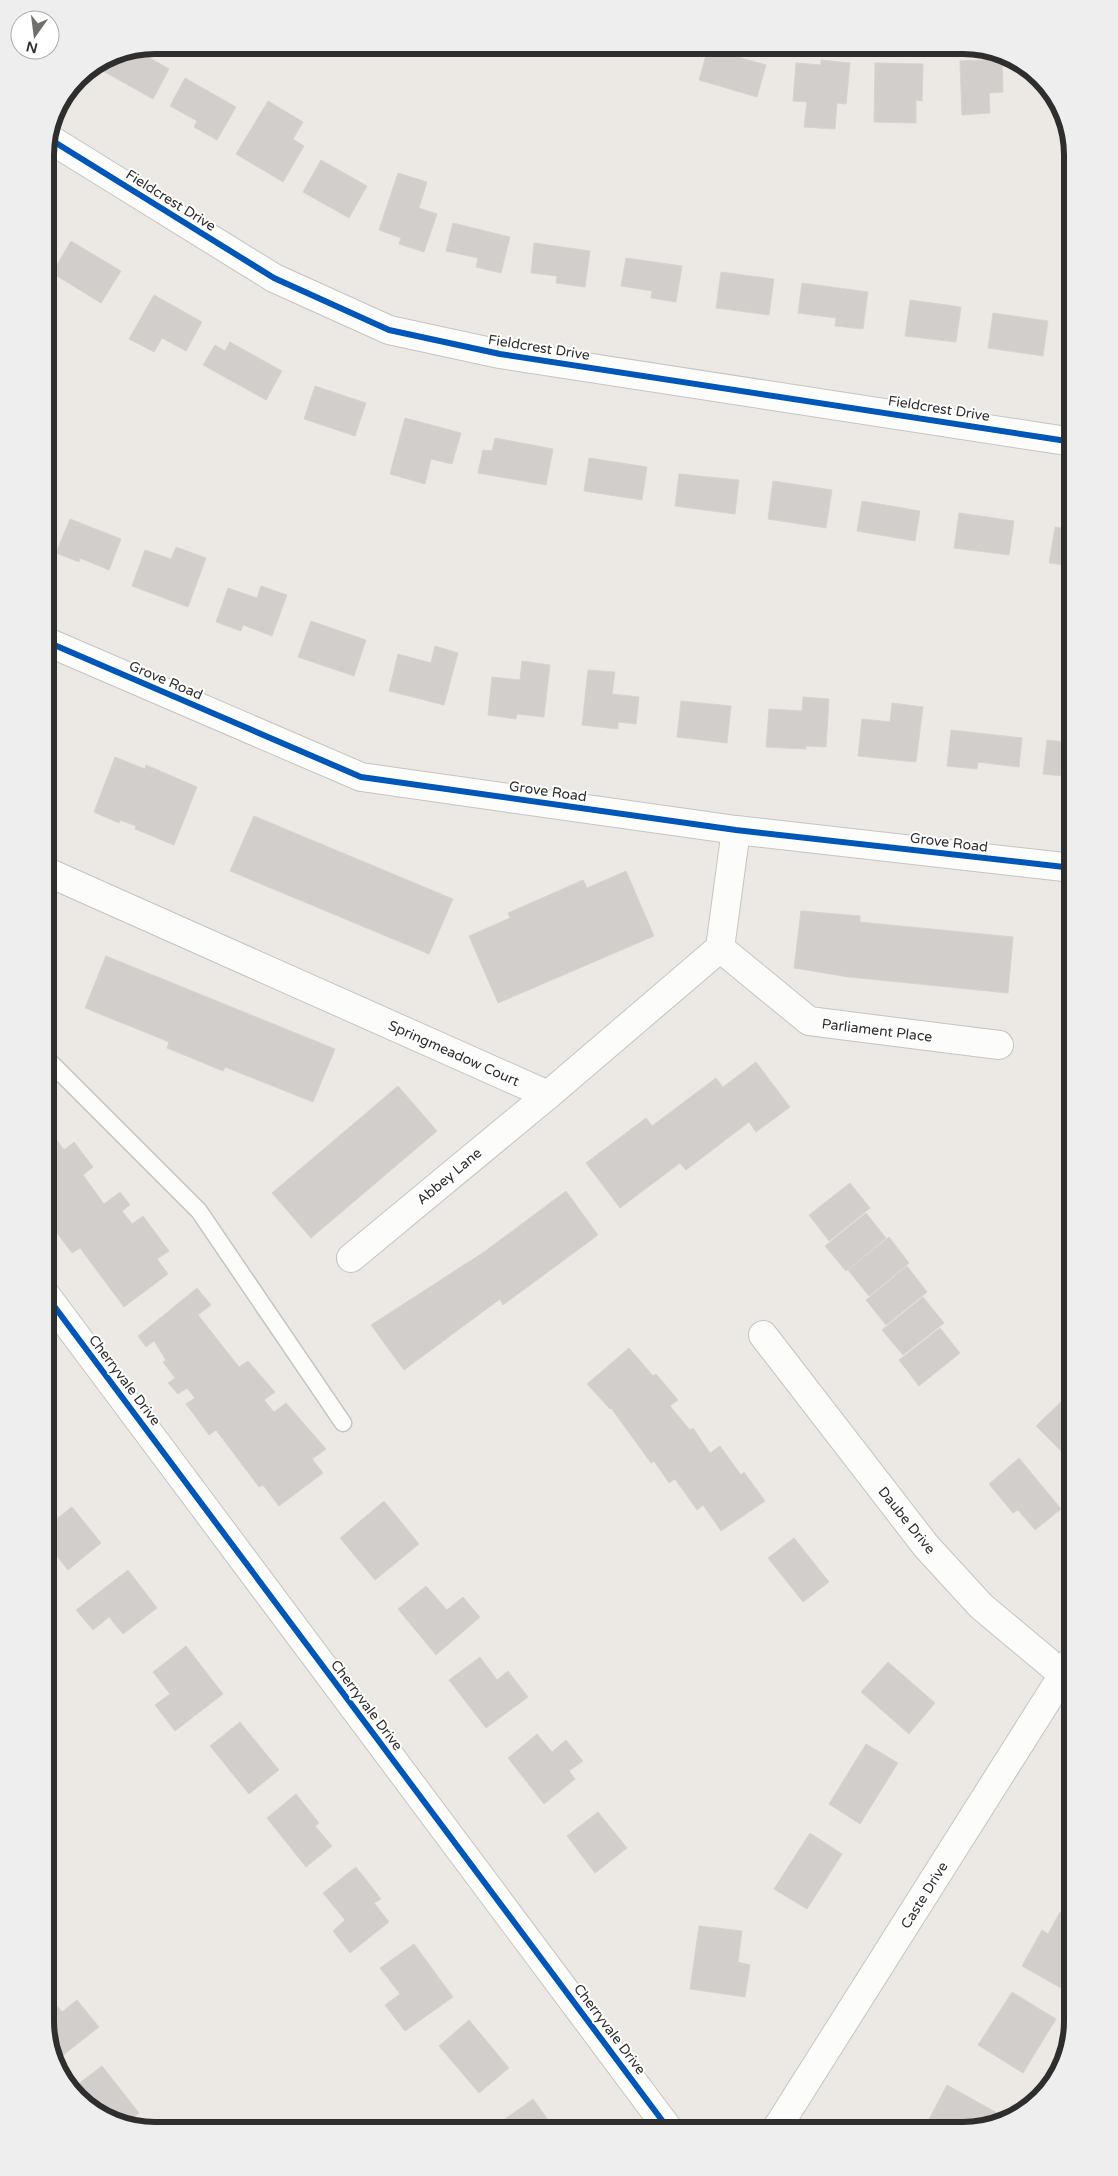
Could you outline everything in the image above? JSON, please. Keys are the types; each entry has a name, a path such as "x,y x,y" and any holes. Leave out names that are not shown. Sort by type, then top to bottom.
{"street":[{"name":"Fieldcrest Drive","path":"55,142 274,278 389,330 500,354 1064,441"},
{"name":"Grove Road","path":"54,645 361,777 736,830 1064,867"},
{"path":"548,1095 720,948 736,830"},
{"name":"Springmeadow Court","path":"54,875 548,1095"},
{"name":"Parliament Place","path":"720,948 809,1021 999,1045"},
{"name":"Abbey Lane","path":"351,1258 548,1095"},
{"name":"Cherryvale Drive","path":"54,1306 663,2122"},
{"name":"Daube Drive","path":"763,1335 926,1546 981,1606 1064,1668"},
{"name":"Caste Drive","path":"781,2122 1064,1681"}],"lane":[{"path":"54,1066 199,1211 343,1423"}],"building":[{"path":"706,54 728,54 766,65 757,97 699,80"},
{"path":"144,55 169,69 153,99 103,71 106,66 116,61"},
{"path":"997,59 1002,62 1003,92 989,93 990,113 962,115 960,61"},
{"path":"821,60 850,63 846,104 837,103 835,129 804,127 807,102 793,101 796,63 821,65"},
{"path":"875,63 923,64 922,101 916,100 916,123 874,122"},
{"path":"185,78 236,107 217,140 194,127 197,121 170,106"},
{"path":"268,101 303,122 293,139 304,146 283,182 236,154"},
{"path":"321,160 367,186 349,218 303,192"},
{"path":"398,173 427,182 419,208 437,214 424,252 399,244 401,238 379,230"},
{"path":"453,223 510,237 501,273 476,267 478,258 446,251"},
{"path":"71,241 121,271 101,303 54,274 54,270"},
{"path":"534,243 590,251 585,287 556,283 557,276 531,273"},
{"path":"626,258 682,266 676,302 651,298 652,291 621,286"},
{"path":"721,272 774,279 769,315 716,308"},
{"path":"802,283 868,292 863,329 835,326 836,318 798,313"},
{"path":"154,295 202,322 186,351 162,338 154,352 129,339"},
{"path":"910,300 961,307 956,342 905,336"},
{"path":"993,313 1048,321 1043,356 988,348"},
{"path":"230,342 282,371 266,400 203,365 215,345 225,351"},
{"path":"315,386 366,403 355,436 304,419"},
{"path":"405,418 461,433 452,464 431,459 425,484 390,474"},
{"path":"495,438 553,449 546,485 478,473 483,450 492,451"},
{"path":"589,458 647,467 642,500 584,491"},
{"path":"679,474 739,480 735,514 675,506"},
{"path":"773,481 832,490 826,528 768,519"},
{"path":"862,501 920,511 915,541 857,531"},
{"path":"959,513 1014,521 1009,555 954,548"},
{"path":"70,519 121,539 109,570 80,558 79,562 56,553"},
{"path":"1055,527 1064,528 1064,565 1049,563"},
{"path":"176,547 206,558 188,607 132,586 145,550 171,559"},
{"path":"261,586 287,595 272,636 243,625 241,631 216,622 228,588 257,598"},
{"path":"311,621 366,640 354,676 298,657"},
{"path":"435,646 458,653 444,705 389,691 398,654 431,663"},
{"path":"522,661 550,665 544,717 517,714 516,719 488,715 492,677 520,680"},
{"path":"588,670 615,672 612,694 639,697 636,724 618,722 618,729 582,725"},
{"path":"803,697 829,699 826,747 806,746 806,749 766,747 769,709 802,711"},
{"path":"681,701 731,706 727,743 677,737"},
{"path":"892,703 923,707 916,762 858,756 862,719 890,722"},
{"path":"951,730 1022,738 1019,767 978,762 977,769 947,766"},
{"path":"1047,740 1064,742 1064,776 1043,774"},
{"path":"115,757 145,769 146,765 197,787 174,845 135,829 136,826 120,820 119,823 94,812"},
{"path":"254,816 453,899 429,954 230,871"},
{"path":"626,871 654,936 498,1003 469,936 510,918 508,913 583,880 587,888"},
{"path":"801,911 860,916 860,922 1013,937 1008,993 849,977 794,968"},
{"path":"106,956 335,1049 313,1102 225,1067 223,1071 167,1048 169,1042 85,1008"},
{"path":"756,1062 790,1107 756,1132 749,1122 686,1170 680,1163 620,1208 586,1163 646,1118 652,1126 716,1078 723,1087"},
{"path":"398,1086 437,1131 311,1238 272,1193"},
{"path":"54,1136 64,1150 74,1142 93,1167 83,1175 104,1204 120,1192 130,1205 122,1211 132,1224 143,1216 169,1251 157,1259 168,1274 124,1307 80,1248 72,1253 54,1229"},
{"path":"850,1183 870,1208 829,1241 809,1215"},
{"path":"566,1191 598,1235 503,1305 500,1299 404,1370 371,1325 484,1252"},
{"path":"866,1213 886,1238 846,1271 825,1246"},
{"path":"889,1237 909,1263 869,1296 848,1270"},
{"path":"907,1266 927,1292 886,1325 866,1300"},
{"path":"197,1288 211,1305 198,1315 239,1367 248,1361 275,1392 264,1400 274,1412 286,1403 326,1449 312,1459 323,1473 279,1506 263,1485 259,1487 216,1430 209,1435 186,1404 195,1398 187,1388 178,1394 168,1383 175,1378 163,1362 166,1360 154,1341 146,1347 138,1336"},
{"path":"923,1297 944,1323 903,1355 882,1330"},
{"path":"940,1328 960,1353 919,1386 899,1360"},
{"path":"629,1348 653,1376 656,1374 678,1400 670,1406 690,1430 693,1428 710,1453 720,1446 741,1475 744,1472 765,1501 721,1531 703,1505 697,1510 675,1479 669,1483 654,1461 651,1463 611,1408 587,1384"},
{"path":"1064,1399 1064,1454 1036,1426"},
{"path":"1019,1458 1061,1509 1035,1530 1018,1510 1013,1513 989,1484"},
{"path":"384,1501 419,1544 375,1580 340,1538"},
{"path":"72,1507 101,1543 68,1570 54,1552 54,1521"},
{"path":"794,1538 829,1582 803,1602 768,1558"},
{"path":"128,1570 157,1608 123,1634 109,1617 93,1630 76,1610"},
{"path":"426,1586 447,1610 463,1597 480,1617 436,1655 398,1609"},
{"path":"186,1646 223,1694 175,1731 155,1705 170,1694 153,1672"},
{"path":"480,1657 497,1680 508,1671 528,1697 486,1728 449,1680"},
{"path":"888,1662 935,1703 909,1734 861,1692"},
{"path":"240,1722 279,1770 249,1794 210,1746"},
{"path":"537,1734 552,1752 566,1740 583,1761 569,1771 575,1779 544,1804 508,1758"},
{"path":"866,1744 898,1763 860,1824 829,1804"},
{"path":"296,1794 319,1823 315,1826 332,1846 306,1867 267,1818"},
{"path":"598,1812 627,1848 595,1873 567,1836"},
{"path":"810,1833 842,1854 807,1909 774,1889"},
{"path":"356,1867 381,1899 374,1903 389,1922 350,1953 333,1931 345,1920 323,1893"},
{"path":"1060,1912 1064,1914 1064,1990 1022,1966 1042,1930 1048,1934"},
{"path":"699,1926 742,1931 738,1962 750,1965 745,1997 690,1989"},
{"path":"414,1944 453,1997 405,2031 385,2005 400,1994 380,1968"},
{"path":"1012,1992 1056,2019 1023,2073 978,2045"},
{"path":"77,2000 99,2027 60,2057 55,2034 54,2002 62,2012"},
{"path":"469,2020 509,2068 479,2093 439,2046"},
{"path":"102,2066 139,2113 131,2119 116,2115 93,2101 77,2085"},
{"path":"947,2085 999,2114 998,2116 989,2119 976,2121 928,2122"},
{"path":"533,2099 550,2122 501,2122"}],"cycle path":[{"path":"55,142 274,278 389,330 500,354 1064,441"},
{"path":"54,645 361,777 736,830 1064,867"},
{"path":"54,1306 663,2122"}]}
